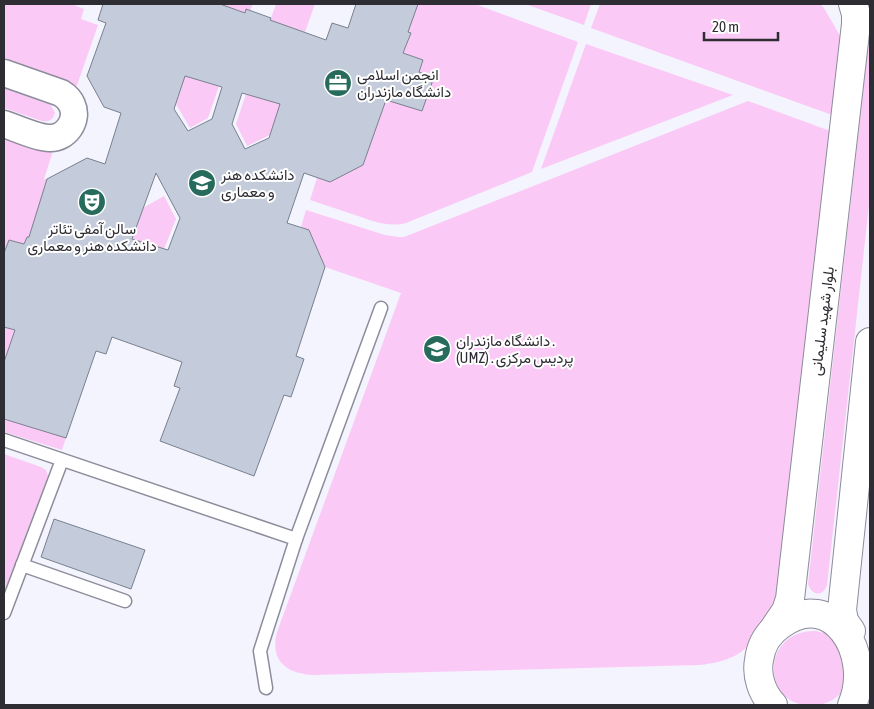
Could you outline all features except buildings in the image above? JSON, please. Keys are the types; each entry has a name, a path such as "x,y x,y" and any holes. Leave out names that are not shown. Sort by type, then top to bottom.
{"main road":[{"name":"بلوار شهید سلیمانی","path":"773,705 762,688 758,664 762,648 786,611 790,599 856,24 853,4"},
{"path":"852,705 861,693 864,685 866,660 861,644 844,621 842,610 870,342"},
{"path":"771,633 790,619 806,614 831,617 851,631"}],"street":[{"path":"4,73 61,93 68,98 74,112 70,127 58,137 42,137 4,124"}],"lane":[{"path":"266,688 260,651 296,539 381,308"},
{"path":"4,440 296,539"},
{"path":"4,613 62,460"},
{"path":"22,565 125,601"}],"shaded area":[{"path":"4,4 72,4 84,9 81,19 98,25 75,91 4,65"},
{"path":"220,4 253,4 250,11 247,9 245,13"},
{"path":"276,4 315,4 305,32 270,21"},
{"path":"418,4 475,4 578,42 532,172 406,223 392,225 379,223 310,200 317,178 363,165 386,100 422,110 434,77 419,72 423,60 403,53 411,33 396,28 414,12"},
{"path":"525,4 591,4 584,25"},
{"path":"600,4 820,4 846,46 835,116 591,28"},
{"path":"870,30 870,196 827,585 823,592 818,594 812,591 808,584"},
{"path":"586,44 733,95 541,169"},
{"path":"187,70 202,81 219,86 208,118 190,128 176,104"},
{"path":"4,88 51,105 55,113 52,119 42,121 4,108"},
{"path":"265,93 282,98 270,135 247,146 236,124 246,94 262,99"},
{"path":"748,101 833,132 776,605 773,613 757,637 743,650 728,659 699,665 313,675 303,674 287,668 278,657 276,650 277,632 401,293 325,267 309,230 301,227 306,210 385,235 404,237"},
{"path":"4,133 53,151 44,179 47,179 60,247 27,237 24,244 9,240 4,250"},
{"path":"164,196 176,219 164,249 143,242 140,251 130,247 143,208"},
{"path":"4,327 15,330 4,362"},
{"path":"4,419 66,438 62,450 4,432"},
{"path":"4,454 41,467 46,470 48,476 4,593"},
{"path":"816,631 828,634 845,652 843,689 835,698 823,704 809,705 794,702 782,693 776,681 774,668 777,654 785,642 798,634"}],"place":[{"name":"انجمن اسلامی دانشگاه مازندران","path":"338,83"},
{"name":"دانشکده هنر و معماری","path":"202,183"},
{"name":"سالن آمفی تئاتر دانشکده هنر و معماری","path":"92,202"},
{"name":"دانشگاه مازندران . (UMZ) . پردیس مرکزی","path":"437,349"}]}
